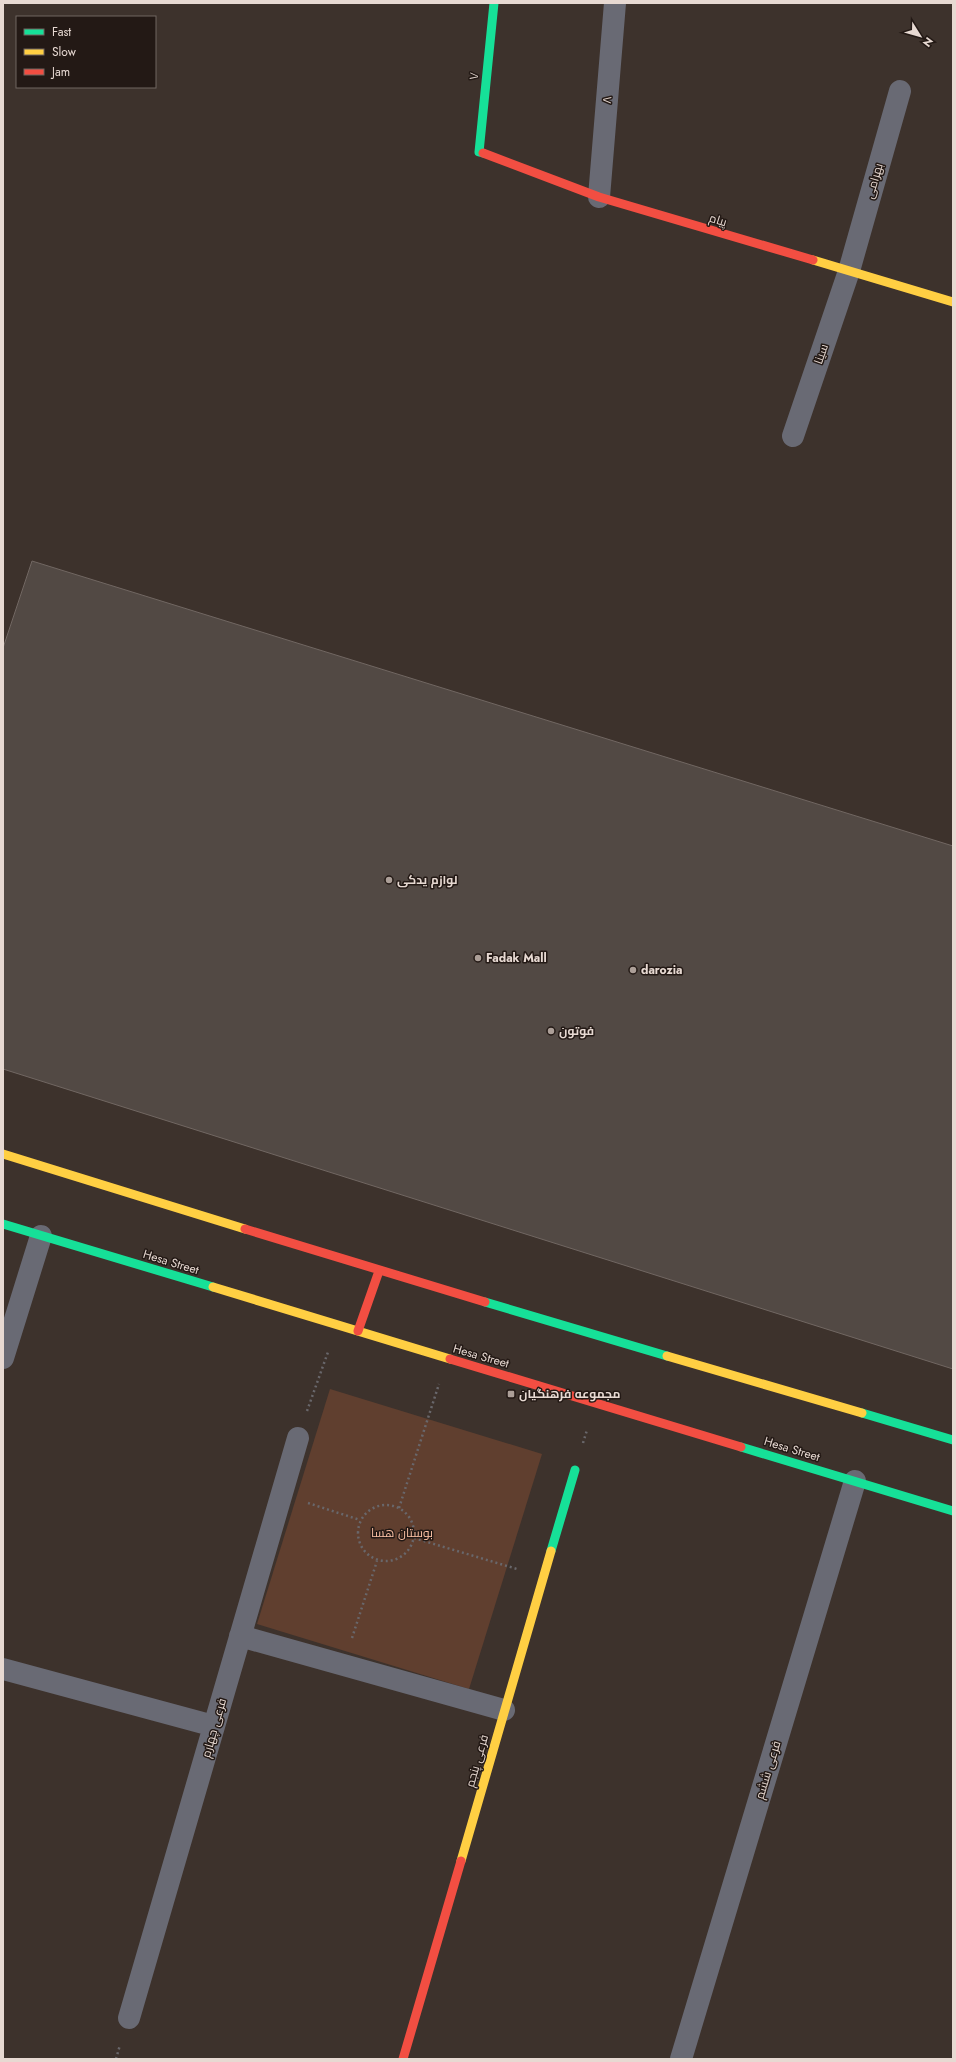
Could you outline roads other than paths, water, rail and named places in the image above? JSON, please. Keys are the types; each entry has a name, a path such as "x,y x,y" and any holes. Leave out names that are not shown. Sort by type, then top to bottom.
{"main road":[{"name":"۷","path":"478,152 494,3"},
{"name":"پیام","path":"478,152 598,197 953,302"},
{"path":"3,1154 379,1271 953,1440"},
{"name":"Hesa Street","path":"3,1224 596,1401 953,1510"},
{"path":"358,1331 379,1271"},
{"name":"فرعی پنجم","path":"403,2059 575,1470"}],"street":[{"name":"۸","path":"598,197 615,3"},
{"name":"بهرامی","path":"849,271 900,91"},
{"name":"سینا","path":"793,436 849,271"},
{"path":"3,1358 41,1236"},
{"name":"فرعی چهارم","path":"129,2018 298,1438"},
{"name":"فرعی ششم","path":"681,2059 855,1481"},
{"path":"240,1636 504,1710"},
{"path":"3,1669 214,1726"}],"place":[{"name":"لوازم یدکی","path":"389,880"},
{"name":"Fadak Mall","path":"478,958"},
{"name":"darozia","path":"633,970"},
{"name":"فوتون","path":"551,1031"},
{"name":"مجموعه فرهنگیان","path":"511,1394"}],"park label":[{"name":"بوستان هسا","path":"402,1533"}]}
